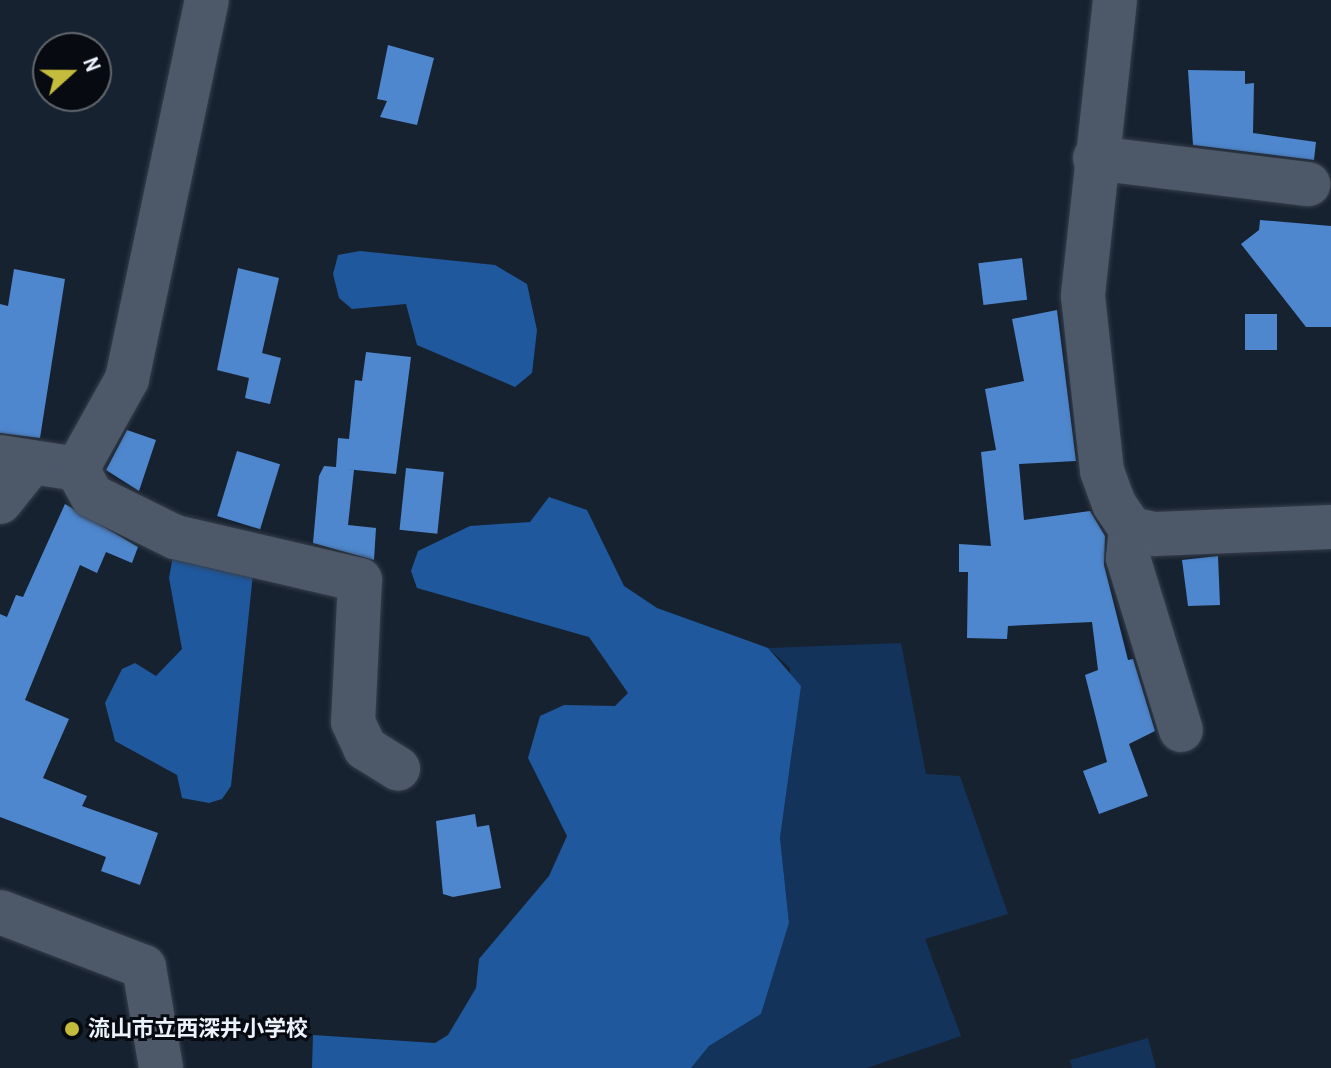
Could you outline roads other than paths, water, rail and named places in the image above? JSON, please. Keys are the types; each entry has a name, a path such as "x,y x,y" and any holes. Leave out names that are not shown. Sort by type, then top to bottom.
{"street":[{"path":"77,469 127,379 207,0"},
{"path":"1115,0 1094,171 1083,296 1102,471 1131,529 1128,558 1181,730"},
{"path":"1094,171 1308,184"},
{"path":"1094,171 1216,198"},
{"path":"0,502 16,459 77,469"},
{"path":"77,469 92,496 175,537 360,580 353,722 365,748 398,769"},
{"path":"1131,529 1331,527"},
{"path":"0,912 144,967 161,1068"}],"place":[{"name":"流山市立西深井小学校","path":"72,1029"}]}
